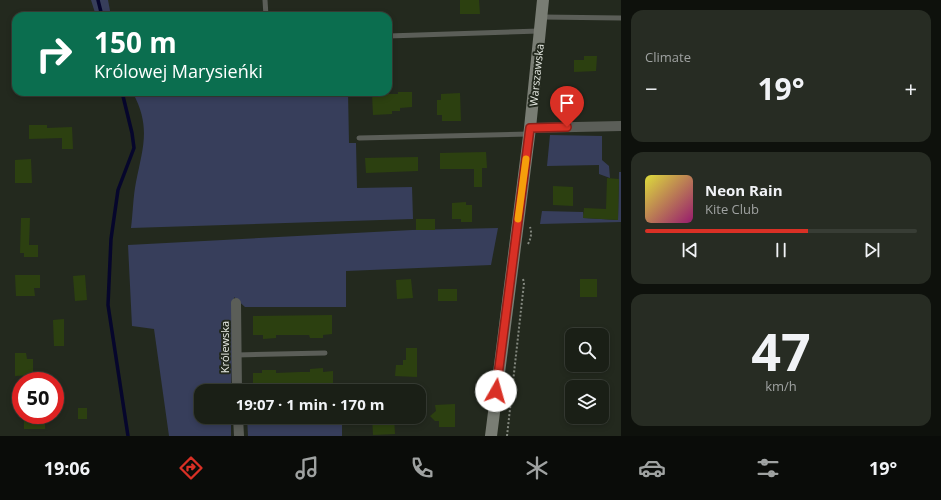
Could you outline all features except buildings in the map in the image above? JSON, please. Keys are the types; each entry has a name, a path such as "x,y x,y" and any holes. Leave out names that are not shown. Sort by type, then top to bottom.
{"main road":[{"name":"Warszawska","path":"491,436 529,131 543,0"}],"street":[{"path":"529,131 621,126"},
{"name":"Królewska","path":"236,303 237,384"},
{"path":"238,424 239,436"}],"lane":[{"path":"265,0 266,12"},
{"path":"542,17 621,18"},
{"path":"392,36 540,31"},
{"path":"359,138 529,131"},
{"path":"236,355 325,353"}],"shaded area":[{"path":"91,0 108,0 110,12 95,12"},
{"path":"134,96 348,96 349,143 356,143 357,188 412,187 413,219 131,228 135,188 144,137 144,127 139,105"},
{"path":"550,135 602,136 602,160 609,166 610,178 599,174 599,165 547,166"},
{"path":"619,172 621,172 621,222 540,224 542,211 583,212 584,218 618,220"},
{"path":"498,228 491,265 346,271 346,307 245,307 234,297 231,384 194,384 194,424 231,424 231,436 169,436 154,329 132,326 128,245 412,230"},
{"path":"247,424 342,424 342,436 248,436"}],"waterway":[{"path":"98,0 101,12"},
{"path":"123,96 134,148 118,190 111,239 108,305 128,436"}],"slow traffic":[{"path":"518,219 526,159"}],"route":[{"path":"496,391 530,128 567,127"}]}
